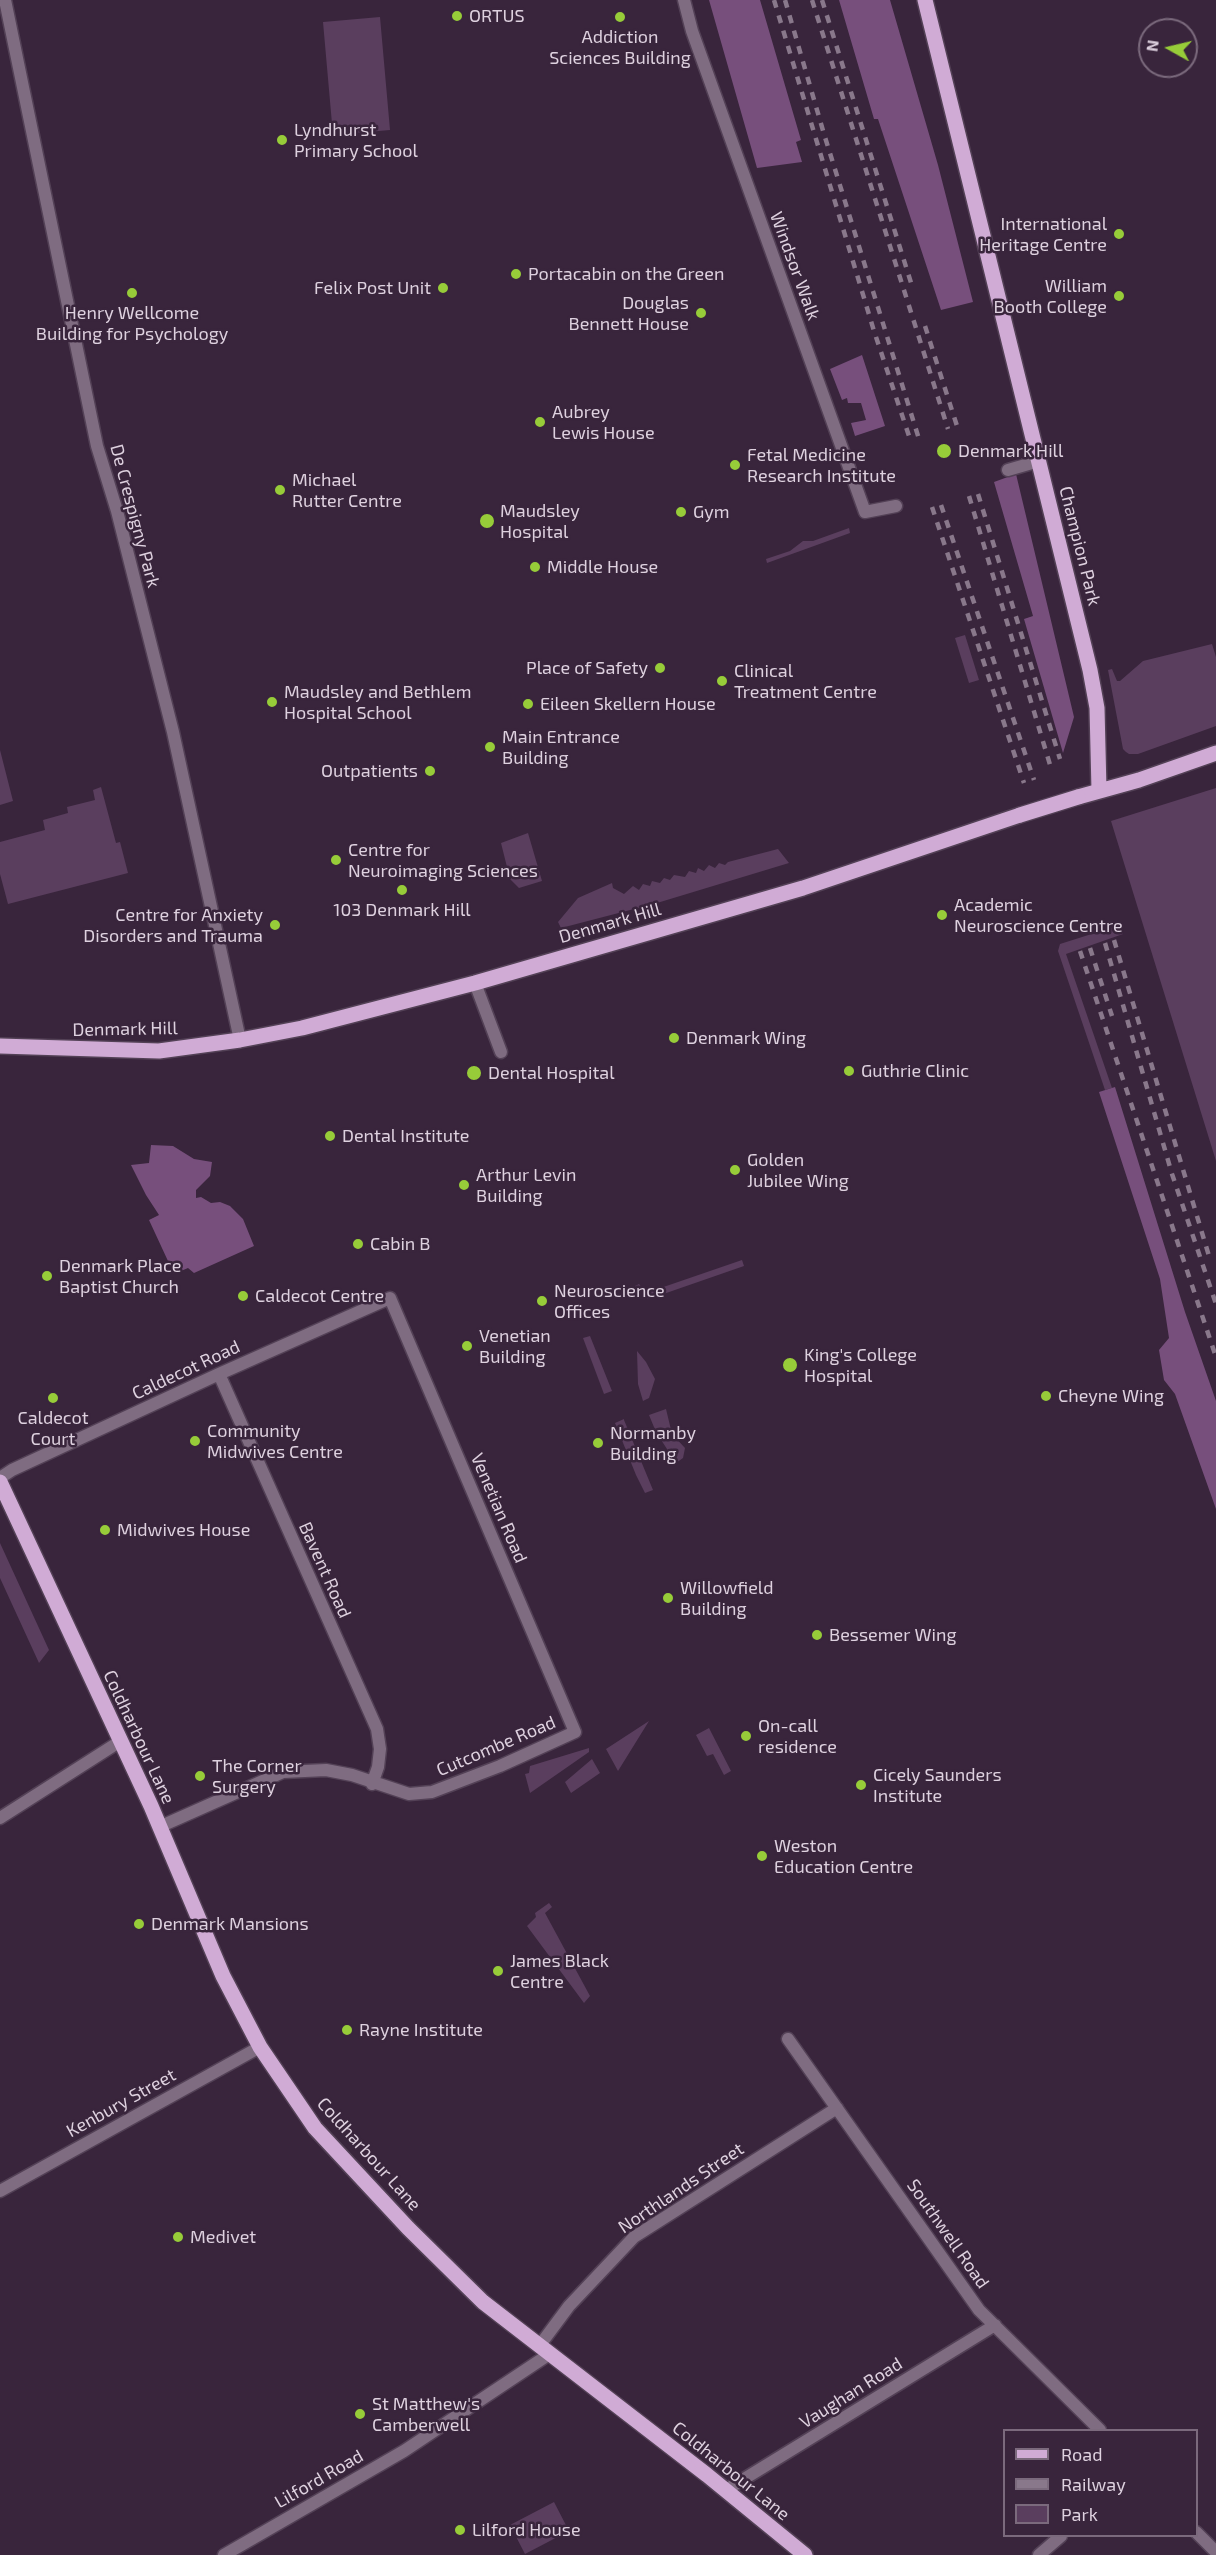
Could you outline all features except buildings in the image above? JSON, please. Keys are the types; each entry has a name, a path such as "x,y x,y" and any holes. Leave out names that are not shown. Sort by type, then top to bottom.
{"main road":[{"name":"Champion Park","path":"925,0 1092,680 1097,708 1099,790"},
{"name":"Denmark Hill","path":"0,1046 159,1051 240,1040 302,1028 475,984 803,888 1020,815 1139,780 1216,753"},
{"name":"Coldharbour Lane","path":"0,1480 159,1827 224,1976 260,2047 315,2128 419,2239 483,2302 726,2490 805,2555"}],"street":[{"name":"De Crespigny Park","path":"5,0 97,446 117,511 173,732 240,1040"},
{"name":"Windsor Walk","path":"684,0 692,31 865,513 896,506"},
{"path":"1008,470 1039,461"},
{"path":"475,984 501,1052"},
{"name":"Caldecot Road","path":"0,1480 12,1470 390,1298"},
{"name":"Venetian Road","path":"390,1298 575,1732"},
{"name":"Bavent Road","path":"219,1374 377,1730 380,1749 378,1767 372,1784"},
{"name":"Cutcombe Road","path":"159,1827 283,1772 326,1770 352,1775 372,1784 409,1794 432,1792 500,1766 575,1732"},
{"path":"0,1818 119,1742"},
{"name":"Southwell Road","path":"788,2039 979,2310 1099,2429"},
{"name":"Kenbury Street","path":"0,2191 260,2047"},
{"name":"Northlands Street","path":"546,2349 568,2306 634,2237 837,2108"},
{"name":"Vaughan Road","path":"726,2490 995,2325"},
{"name":"Lilford Road","path":"224,2555 404,2451 546,2349"},
{"path":"1198,2533 1216,2552"},
{"path":"1039,2555 1059,2537"}],"green space":[{"path":"380,17 390,130 333,135 323,22"},
{"path":"849,528 850,533 767,563 766,559 790,551 803,541 813,541"},
{"path":"965,635 979,680 969,683 955,638"},
{"path":"1212,644 1216,657 1216,726 1138,754 1126,752 1123,749 1108,670 1112,669 1117,681 1120,681 1143,661"},
{"path":"0,750 13,801 0,805"},
{"path":"101,787 116,843 120,842 128,873 8,904 0,874 0,842 45,830 43,820 68,813 67,807 95,800 93,790"},
{"path":"1216,788 1216,1161 1111,821"},
{"path":"528,833 542,881 519,888 510,879 501,843"},
{"path":"778,849 789,863 657,903 561,928 558,922 578,898 612,883 613,888 624,894 633,886 639,890 643,884 650,886 652,881 660,883 664,878 670,880 674,875 685,877 689,871 696,873 698,868 704,871 709,865 715,868 719,863 725,865 728,862"},
{"path":"1120,925 1123,934 1066,954 1112,1088 1105,1090 1058,951 1060,944"},
{"path":"742,1260 744,1266 649,1299 639,1296 635,1286 639,1284 646,1293"},
{"path":"590,1336 612,1391 604,1394 583,1338"},
{"path":"637,1351 655,1379 649,1398 643,1401 638,1384"},
{"path":"666,1409 672,1434 685,1448 683,1458 676,1463 656,1432 649,1415"},
{"path":"624,1419 653,1490 645,1493 615,1423"},
{"path":"0,1543 49,1650 39,1663 0,1578"},
{"path":"649,1721 618,1771 606,1749"},
{"path":"709,1728 731,1771 724,1775 713,1754 707,1756 696,1735"},
{"path":"589,1748 589,1752 530,1793 525,1774 529,1773 530,1766"},
{"path":"592,1759 600,1773 571,1793 565,1782"},
{"path":"549,1903 552,1907 545,1913 590,1996 584,2003 527,1926 536,1917 535,1913"},
{"path":"554,2502 569,2531 525,2554 510,2525"}],"shaded area":[{"path":"709,0 760,0 801,140 796,142 802,162 757,168"},
{"path":"839,0 890,0 938,165 973,302 941,310 878,119 874,119"},
{"path":"862,355 885,426 855,436 851,423 866,420 861,403 848,403 847,398 842,400 830,369"},
{"path":"1016,474 1074,717 1063,753 1024,619 1033,616 994,482"},
{"path":"1115,1087 1185,1312 1216,1401 1216,1509 1175,1394 1164,1380 1159,1350 1169,1338 1160,1279 1099,1092"},
{"path":"151,1145 173,1146 194,1159 212,1162 210,1176 196,1190 196,1198 201,1197 211,1203 220,1202 230,1206 243,1219 254,1246 194,1273 188,1268 174,1274 149,1220 159,1215 131,1165 149,1163"}],"railway":[{"path":"774,0 874,331 911,442"},
{"path":"785,0 824,134 919,439"},
{"path":"812,0 948,429"},
{"path":"822,0 913,289"},
{"path":"925,326 957,426"},
{"path":"978,494 1060,759"},
{"path":"969,496 1051,768"},
{"path":"941,505 1034,780"},
{"path":"932,507 1024,783"},
{"path":"1114,940 1209,1256"},
{"path":"1105,943 1172,1174 1216,1304"},
{"path":"1090,948 1112,1016"},
{"path":"1080,951 1216,1357"}],"place":[{"name":"ORTUS","path":"457,16"},
{"name":"Addiction Sciences Building","path":"620,17"},
{"name":"Lyndhurst Primary School","path":"282,140"},
{"name":"International Heritage Centre","path":"1119,234"},
{"name":"Portacabin on the Green","path":"516,274"},
{"name":"Felix Post Unit","path":"443,288"},
{"name":"Henry Wellcome Building for Psychology","path":"132,293"},
{"name":"William Booth College","path":"1119,296"},
{"name":"Douglas Bennett House","path":"701,313"},
{"name":"Aubrey Lewis House","path":"540,422"},
{"name":"Denmark Hill","path":"944,451"},
{"name":"Fetal Medicine Research Institute","path":"735,465"},
{"name":"Michael Rutter Centre","path":"280,490"},
{"name":"Gym","path":"681,512"},
{"name":"Maudsley Hospital","path":"487,521"},
{"name":"Middle House","path":"535,567"},
{"name":"Place of Safety","path":"660,668"},
{"name":"Clinical Treatment Centre","path":"722,681"},
{"name":"Maudsley and Bethlem Hospital School","path":"272,702"},
{"name":"Eileen Skellern House","path":"528,704"},
{"name":"Main Entrance Building","path":"490,747"},
{"name":"Outpatients","path":"430,771"},
{"name":"Centre for Neuroimaging Sciences","path":"336,860"},
{"name":"103 Denmark Hill","path":"402,890"},
{"name":"Academic Neuroscience Centre","path":"942,915"},
{"name":"Centre for Anxiety Disorders and Trauma","path":"275,925"},
{"name":"Denmark Wing","path":"674,1038"},
{"name":"Guthrie Clinic","path":"849,1071"},
{"name":"Dental Hospital","path":"474,1073"},
{"name":"Dental Institute","path":"330,1136"},
{"name":"Golden Jubilee Wing","path":"735,1170"},
{"name":"Arthur Levin Building","path":"464,1185"},
{"name":"Cabin B","path":"358,1244"},
{"name":"Denmark Place Baptist Church","path":"47,1276"},
{"name":"Caldecot Centre","path":"243,1296"},
{"name":"Neuroscience Offices","path":"542,1301"},
{"name":"Venetian Building","path":"467,1346"},
{"name":"King's College Hospital","path":"790,1365"},
{"name":"Cheyne Wing","path":"1046,1396"},
{"name":"Caldecot Court","path":"53,1398"},
{"name":"Community Midwives Centre","path":"195,1441"},
{"name":"Normanby Building","path":"598,1443"},
{"name":"Midwives House","path":"105,1530"},
{"name":"Willowfield Building","path":"668,1598"},
{"name":"Bessemer Wing","path":"817,1635"},
{"name":"On-call residence","path":"746,1736"},
{"name":"The Corner Surgery","path":"200,1776"},
{"name":"Cicely Saunders Institute","path":"861,1785"},
{"name":"Weston Education Centre","path":"762,1856"},
{"name":"Denmark Mansions","path":"139,1924"},
{"name":"James Black Centre","path":"498,1971"},
{"name":"Rayne Institute","path":"347,2030"},
{"name":"Medivet","path":"178,2237"},
{"name":"St Matthew's Camberwell","path":"360,2414"},
{"name":"Lilford House","path":"460,2530"}]}
